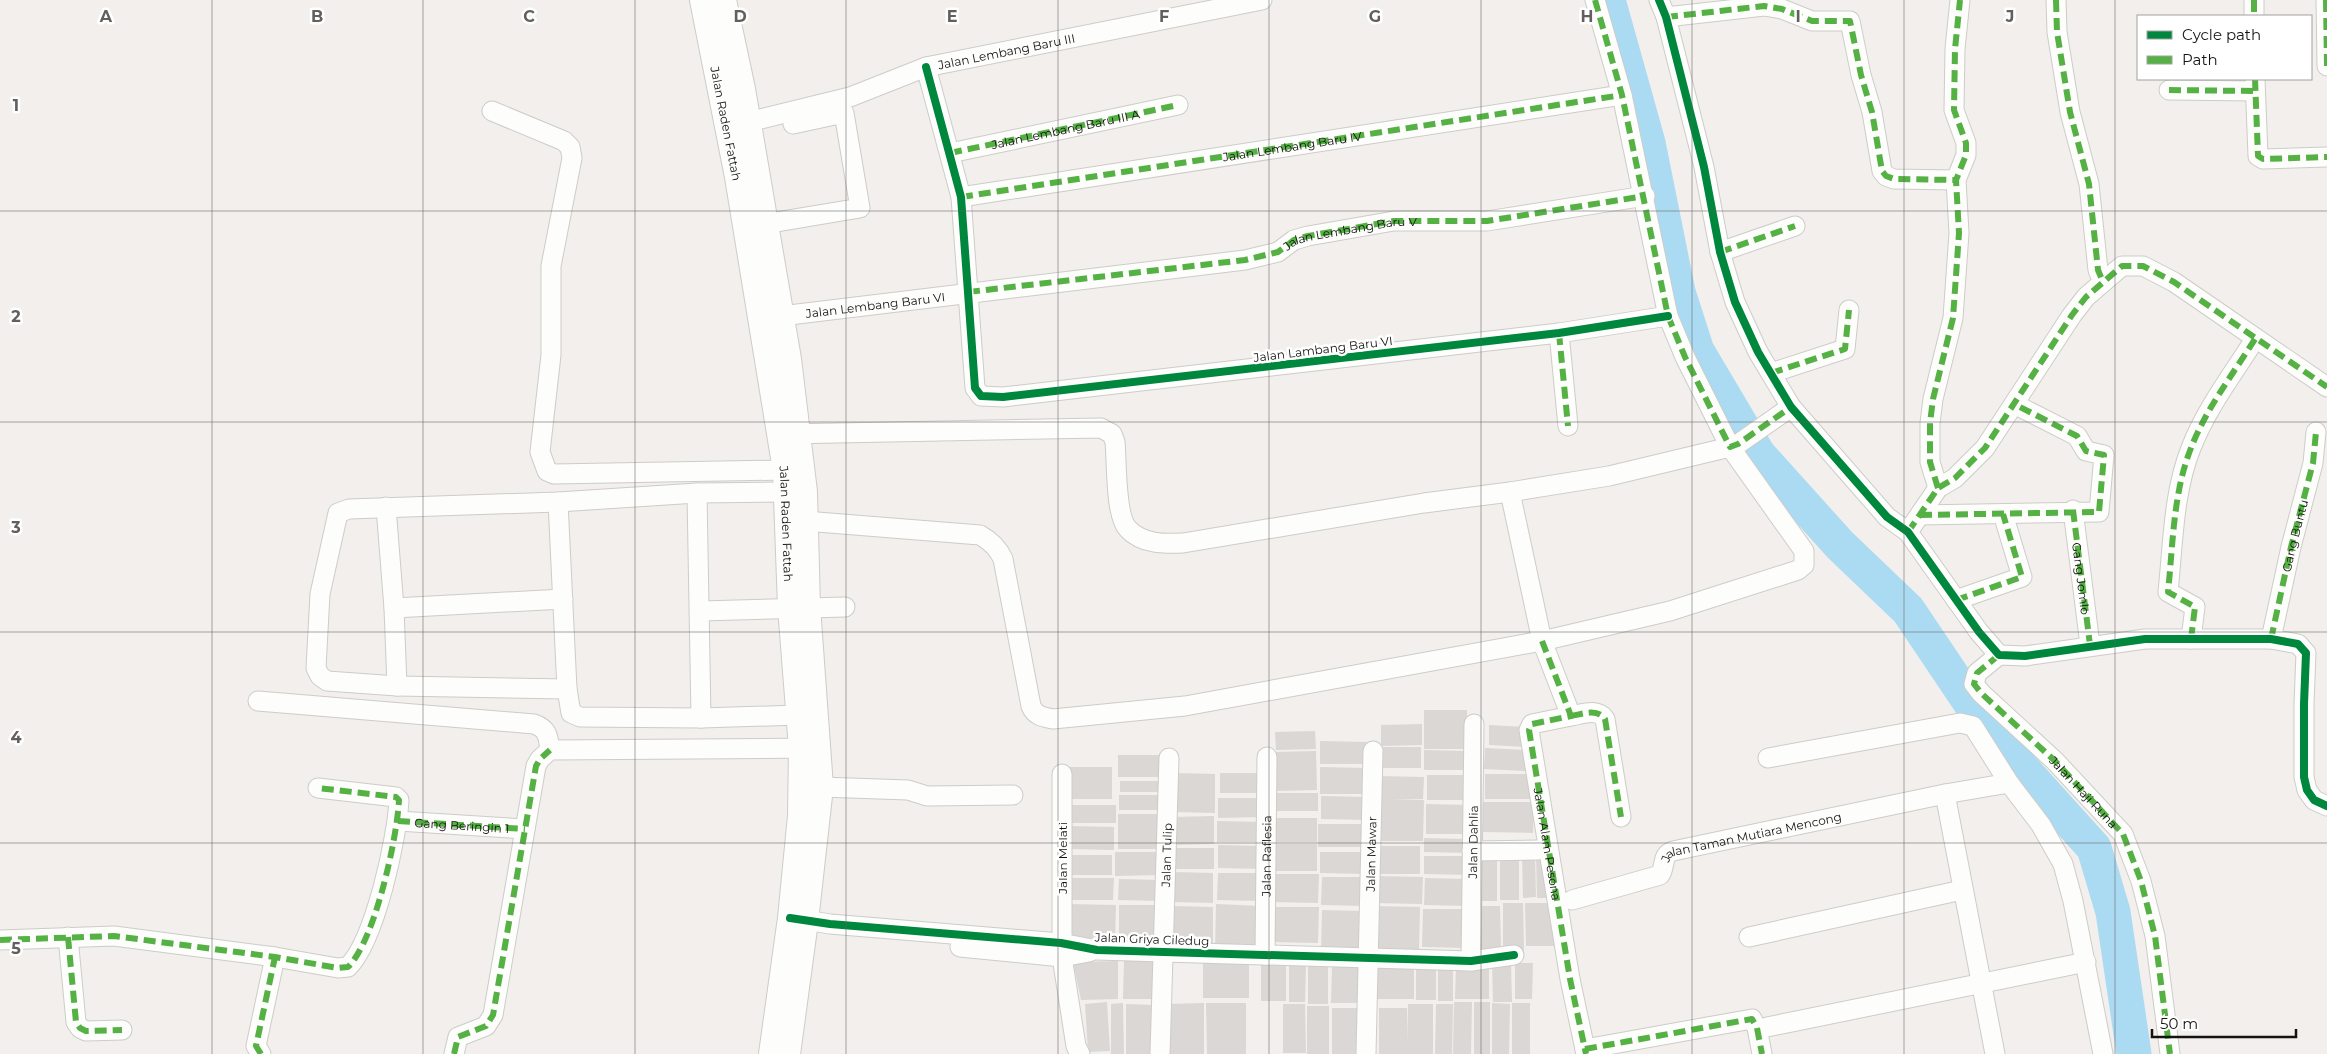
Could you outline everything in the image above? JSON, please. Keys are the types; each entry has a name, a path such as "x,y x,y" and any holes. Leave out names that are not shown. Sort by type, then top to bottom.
{"main road":[{"name":"Jalan Raden Fattah","path":"702,0 739,130"},
{"name":"Jalan Raden Fattah","path":"724,0 739,130 756,225 788,434"},
{"name":"Jalan Raden Fattah","path":"756,225 781,316 791,485 796,520 799,608 799,715 821,787 797,924 771,1054"},
{"name":"Jalan Raden Fattah","path":"788,1054 797,924 800,816 809,748 799,608"}],"street":[{"name":"Jalan Lembang Baru III","path":"739,130 850,97 926,67 1262,0"},
{"path":"796,520 980,535 994,545 1003,559 1031,706 1034,712 1040,716 1053,719 1185,706 1542,641 1670,611 1798,570 1804,565 1804,551 1734,446 1685,357 1668,316 1645,196 1622,95 1595,0"},
{"path":"1938,488 1930,462 1930,423 1933,399 1954,318 1958,233 1956,180 1966,155 1966,142 1954,110 1955,49 1960,0"},
{"path":"2056,0 2057,32 2064,77 2070,112 2089,184 2098,270 2102,282"},
{"path":"2254,0 2254,15"},
{"path":"2326,0 2327,66"},
{"path":"1956,180 1894,179 1886,176 1882,171 1872,112 1861,75 1850,22 1812,21 1782,9 1764,6 1662,8 1704,167 1720,252 1735,302 1771,373 1791,407 1887,517 1908,532 1979,632 2000,655 2025,656 2145,639 2271,639 2298,644 2306,653 2304,777 2307,790 2314,800 2327,806"},
{"path":"926,67 961,197 968,292"},
{"path":"2170,90 2255,85 2258,156 2263,159 2327,157"},
{"name":"Jalan Lembang Baru IV","path":"961,197 1622,95"},
{"name":"Jalan Lembang Baru III A","path":"950,153 1178,104"},
{"path":"492,111 564,141 570,147 572,158 552,266 550,354 540,452 547,471 554,474 791,485"},
{"path":"739,130 844,113 860,208 756,225"},
{"name":"Jalan Lembang Baru V","path":"968,292 1245,260 1278,252 1294,240 1308,236 1394,221 1487,221 1645,196"},
{"path":"1720,252 1795,226"},
{"path":"1908,532 1938,488 1955,478 1984,448 2072,315 2086,297 2122,266 2134,264 2143,266 2174,282 2327,387"},
{"name":"Jalan Lembang Baru VI","path":"781,316 968,292"},
{"name":"Jalan Lambang Baru VI","path":"968,292 975,388 980,396 1003,397 1559,333 1668,316"},
{"path":"1771,373 1845,349 1848,310"},
{"path":"1559,333 1568,426"},
{"path":"2191,639 2195,607 2168,592 2180,482 2191,448 2206,415 2255,339"},
{"path":"1920,515 2099,512 2104,455 2086,451 2076,436 2014,404"},
{"path":"788,434 1101,428 1112,434 1115,442 1121,516 1128,529 1144,540 1163,544 1182,543 1414,505 1609,476 1734,446 1791,407"},
{"name":"Gang Buntu","path":"2271,639 2291,547 2313,463 2316,432"},
{"path":"567,689 397,686 327,681 320,676 316,668 320,594 338,513 349,509 558,502 791,485"},
{"path":"1510,492 1542,641 1571,716 1596,712 1602,714 1605,719 1622,817"},
{"path":"697,493 701,718"},
{"path":"558,502 567,689 572,713 580,717 701,718 799,715"},
{"path":"386,507 394,608 397,686"},
{"name":"Gang Jomlo","path":"2073,512 2090,646"},
{"path":"1956,600 2022,577 2003,514"},
{"path":"394,608 562,599"},
{"path":"700,611 845,608"},
{"name":"Jalan Haji Runa","path":"2000,655 1977,673 1974,684 1981,693 2055,762 2122,834 2141,881 2156,936 2170,1054"},
{"path":"258,701 534,724 543,727 548,733 550,750"},
{"name":"Jalan Alam Pesona","path":"1571,716 1532,724 1529,730 1568,964 1586,1051"},
{"path":"1768,758 1967,723 1976,730 2009,783 2041,826 2063,864 2086,962 2103,1054"},
{"name":"Jalan Dahlia","path":"1471,961 1474,724"},
{"path":"454,1054 458,1037 486,1026 493,1015 536,766 540,759 550,750 809,748"},
{"name":"Jalan Mawar","path":"1366,1054 1367,958 1374,751"},
{"name":"Jalan Raflesia","path":"1265,955 1267,757"},
{"name":"Jalan Tulip","path":"1160,1054 1169,758"},
{"name":"Jalan Melati","path":"1062,774 1062,950"},
{"name":"Jalan Taman Mutiara Mencong","path":"1572,900 1660,875 1667,853 1673,850 1945,794 2009,783"},
{"path":"821,787 908,790 927,796 1013,795"},
{"path":"0,940 68,937 130,938 275,957 338,968 348,967 356,960 364,945 380,893 398,821 399,800 396,797 318,788"},
{"path":"1945,794 1995,1054"},
{"name":"Gang Beringin 1","path":"398,821 526,829"},
{"path":"1472,851 1538,850"},
{"path":"1749,937 1962,890"},
{"name":"Jalan Griya Ciledug","path":"797,924 1062,950 1471,961 1514,955"},
{"path":"68,937 76,1022 80,1028 86,1030 122,1030"},
{"path":"1062,950 1076,1046 1080,1054"},
{"path":"261,1054 256,1046 275,957"},
{"path":"1767,1027 2086,962"},
{"path":"1586,1051 1742,1019 1752,1019 1758,1028 1762,1054"}],"building":[{"path":"1424,710 1467,710 1467,749 1424,749"},
{"path":"1422,724 1422,745 1381,746 1381,725"},
{"path":"1489,725 1527,727 1526,747 1489,745"},
{"path":"1315,731 1316,749 1276,750 1275,732"},
{"path":"1320,741 1368,742 1368,764 1320,764"},
{"path":"1378,747 1421,747 1421,768 1378,768"},
{"path":"1485,748 1526,750 1525,771 1484,769"},
{"path":"1424,750 1467,751 1467,770 1424,770"},
{"path":"1316,751 1317,790 1276,791 1275,752"},
{"path":"1118,755 1164,755 1164,777 1118,777"},
{"path":"1068,767 1112,767 1112,799 1069,799"},
{"path":"1320,767 1367,768 1367,794 1320,794"},
{"path":"1173,773 1215,774 1215,813 1173,812"},
{"path":"1220,773 1261,773 1260,793 1220,793"},
{"path":"1485,774 1530,774 1530,799 1485,799"},
{"path":"1427,775 1471,775 1470,800 1427,800"},
{"path":"1377,776 1424,777 1423,799 1391,799 1424,800 1423,841 1378,841"},
{"path":"1120,781 1165,781 1165,792 1120,792"},
{"path":"1273,793 1318,793 1318,811 1273,811"},
{"path":"1119,795 1163,795 1163,810 1119,810"},
{"path":"1321,796 1368,797 1367,820 1321,819"},
{"path":"1218,798 1264,798 1264,817 1218,818"},
{"path":"1483,802 1534,802 1533,833 1483,832"},
{"path":"1426,804 1470,805 1470,834 1426,834"},
{"path":"1067,805 1116,805 1116,823 1067,823"},
{"path":"1118,814 1164,814 1164,849 1118,849"},
{"path":"1214,816 1214,844 1173,845 1172,817"},
{"path":"1271,818 1317,818 1317,842 1271,842"},
{"path":"1217,821 1263,822 1263,842 1217,842"},
{"path":"1318,824 1366,824 1366,847 1318,847"},
{"path":"1069,826 1114,827 1114,850 1069,849"},
{"path":"1424,838 1468,839 1468,853 1424,852"},
{"path":"1270,844 1317,844 1317,871 1270,871"},
{"path":"1218,845 1263,846 1263,869 1218,868"},
{"path":"1378,846 1420,846 1420,874 1378,874"},
{"path":"1172,848 1214,848 1214,869 1172,869"},
{"path":"1115,852 1162,852 1162,875 1115,876"},
{"path":"1320,852 1363,852 1363,874 1320,873"},
{"path":"1500,854 1519,855 1519,900 1500,900"},
{"path":"1069,855 1112,855 1112,875 1069,875"},
{"path":"1522,855 1535,855 1536,897 1523,898"},
{"path":"1536,855 1548,855 1549,898 1537,898"},
{"path":"1424,856 1469,856 1469,875 1424,874"},
{"path":"1476,856 1497,856 1497,901 1477,901"},
{"path":"1173,872 1213,873 1213,903 1172,902"},
{"path":"1218,873 1262,873 1261,901 1217,900"},
{"path":"1269,874 1319,874 1318,903 1269,902"},
{"path":"1375,876 1423,877 1422,904 1375,903"},
{"path":"1322,877 1364,877 1364,906 1321,905"},
{"path":"1070,878 1114,878 1113,900 1070,900"},
{"path":"1425,878 1468,879 1467,906 1424,905"},
{"path":"1119,879 1162,880 1161,901 1118,900"},
{"path":"1503,903 1523,903 1524,950 1503,950"},
{"path":"1525,903 1555,903 1556,946 1526,946"},
{"path":"1069,904 1116,905 1115,939 1069,938"},
{"path":"1216,904 1261,906 1260,950 1215,949"},
{"path":"1119,905 1160,905 1159,945 1119,945"},
{"path":"1172,906 1213,907 1213,946 1171,945"},
{"path":"1375,906 1420,907 1419,951 1374,950"},
{"path":"1477,906 1500,906 1501,949 1478,949"},
{"path":"1268,907 1319,907 1318,943 1268,942"},
{"path":"1423,909 1468,909 1467,948 1422,947"},
{"path":"1322,910 1362,911 1361,953 1321,952"},
{"path":"1203,959 1249,959 1249,998 1203,998"},
{"path":"1124,960 1158,961 1157,999 1123,999"},
{"path":"1118,961 1118,999 1081,1000 1073,962"},
{"path":"1261,963 1286,963 1286,1001 1261,1001"},
{"path":"1289,963 1306,964 1305,1002 1289,1002"},
{"path":"1515,963 1533,963 1532,999 1515,999"},
{"path":"1308,964 1328,964 1328,1004 1308,1004"},
{"path":"1377,964 1414,964 1414,999 1377,999"},
{"path":"1456,964 1489,965 1489,999 1455,999"},
{"path":"1492,964 1511,964 1512,1002 1493,1002"},
{"path":"1416,965 1436,965 1436,1000 1416,1000"},
{"path":"1438,965 1453,965 1453,1001 1438,1001"},
{"path":"1332,967 1361,967 1361,1003 1331,1003"},
{"path":"1107,1002 1110,1051 1088,1052 1085,1004"},
{"path":"1454,1002 1472,1002 1471,1054 1453,1054"},
{"path":"1474,1002 1490,1002 1490,1054 1474,1054"},
{"path":"1123,1003 1124,1054 1111,1054 1111,1004"},
{"path":"1204,1003 1204,1054 1167,1054 1166,1004"},
{"path":"1206,1003 1246,1003 1246,1054 1207,1054"},
{"path":"1492,1003 1510,1004 1509,1054 1492,1054"},
{"path":"1512,1003 1530,1003 1530,1054 1512,1054"},
{"path":"1126,1004 1156,1005 1155,1054 1126,1054"},
{"path":"1283,1004 1305,1004 1306,1053 1283,1053"},
{"path":"1408,1004 1433,1004 1433,1054 1379,1054 1379,1008 1407,1008 1408,1042"},
{"path":"1436,1004 1453,1004 1452,1054 1435,1054"},
{"path":"1307,1006 1329,1006 1329,1054 1307,1054"},
{"path":"1332,1008 1361,1008 1360,1054 1332,1054"}],"waterway":[{"path":"1608,0 1648,143 1678,292 1697,351 1758,454 1840,545 1908,610 1992,735 2094,848 2113,912 2134,1054"}],"marked path":[{"path":"1595,0 1622,95 1668,316 1685,357 1730,447 1738,444 1791,407"},
{"path":"1938,488 1930,462 1930,423 1933,399 1953,318 1959,233 1956,180 1966,155 1966,143 1954,110 1955,49 1960,0"},
{"path":"2056,0 2057,32 2070,112 2089,184 2098,270 2103,282"},
{"path":"2254,0 2254,15"},
{"path":"2326,0 2327,66"},
{"path":"1666,17 1764,6 1782,9 1812,21 1850,21 1861,75 1872,112 1882,171 1886,176 1894,179 1956,180"},
{"path":"2255,80 2258,156 2263,159 2327,157"},
{"path":"2169,90 2255,91"},
{"path":"961,197 1622,95"},
{"path":"950,153 1178,105"},
{"path":"968,292 1245,260 1278,252 1294,240 1308,236 1394,221 1487,221 1645,196"},
{"path":"1720,252 1795,226"},
{"path":"1908,532 1938,488 1955,478 1985,448 2072,315 2086,297 2122,266 2143,266 2174,282 2327,387"},
{"path":"1771,373 1845,349 1849,310"},
{"path":"1559,333 1568,426"},
{"path":"2191,639 2195,607 2168,592 2177,501 2185,465 2204,419 2255,339"},
{"path":"1920,515 2099,512 2104,455 2086,451 2077,436 2014,404"},
{"path":"2271,639 2291,547 2313,463 2316,432"},
{"path":"2073,510 2090,645"},
{"path":"1956,600 2022,577 2003,514"},
{"path":"1542,641 1571,716 1532,724 1529,730 1570,979 1586,1054"},
{"path":"1999,655 1977,673 1974,684 1981,693 2055,761 2123,834 2141,881 2155,936 2170,1054"},
{"path":"1571,716 1594,713 1605,719 1621,817"},
{"path":"454,1054 458,1037 486,1026 493,1015 536,766 540,759 550,750"},
{"path":"0,940 114,936 275,957 338,968 348,967 358,954 367,935 383,888 394,839 399,800 396,797 318,788"},
{"path":"398,821 525,829"},
{"path":"68,937 76,1022 80,1028 86,1031 122,1030"},
{"path":"261,1054 256,1046 275,957"},
{"path":"1585,1049 1752,1019 1757,1028 1762,1054"}],"cycle path":[{"path":"1659,0 1666,17 1704,167 1720,252 1735,302 1758,352 1791,407 1887,517 1908,532 1979,632 1999,655 2025,656 2145,639 2271,639 2298,644 2306,653 2304,777 2307,790 2314,800 2327,806"},
{"path":"926,67 961,197 975,388 981,396 1003,397 1559,333 1668,316"},
{"path":"790,918 830,924 1061,943 1097,950 1471,961 1514,955"}]}
